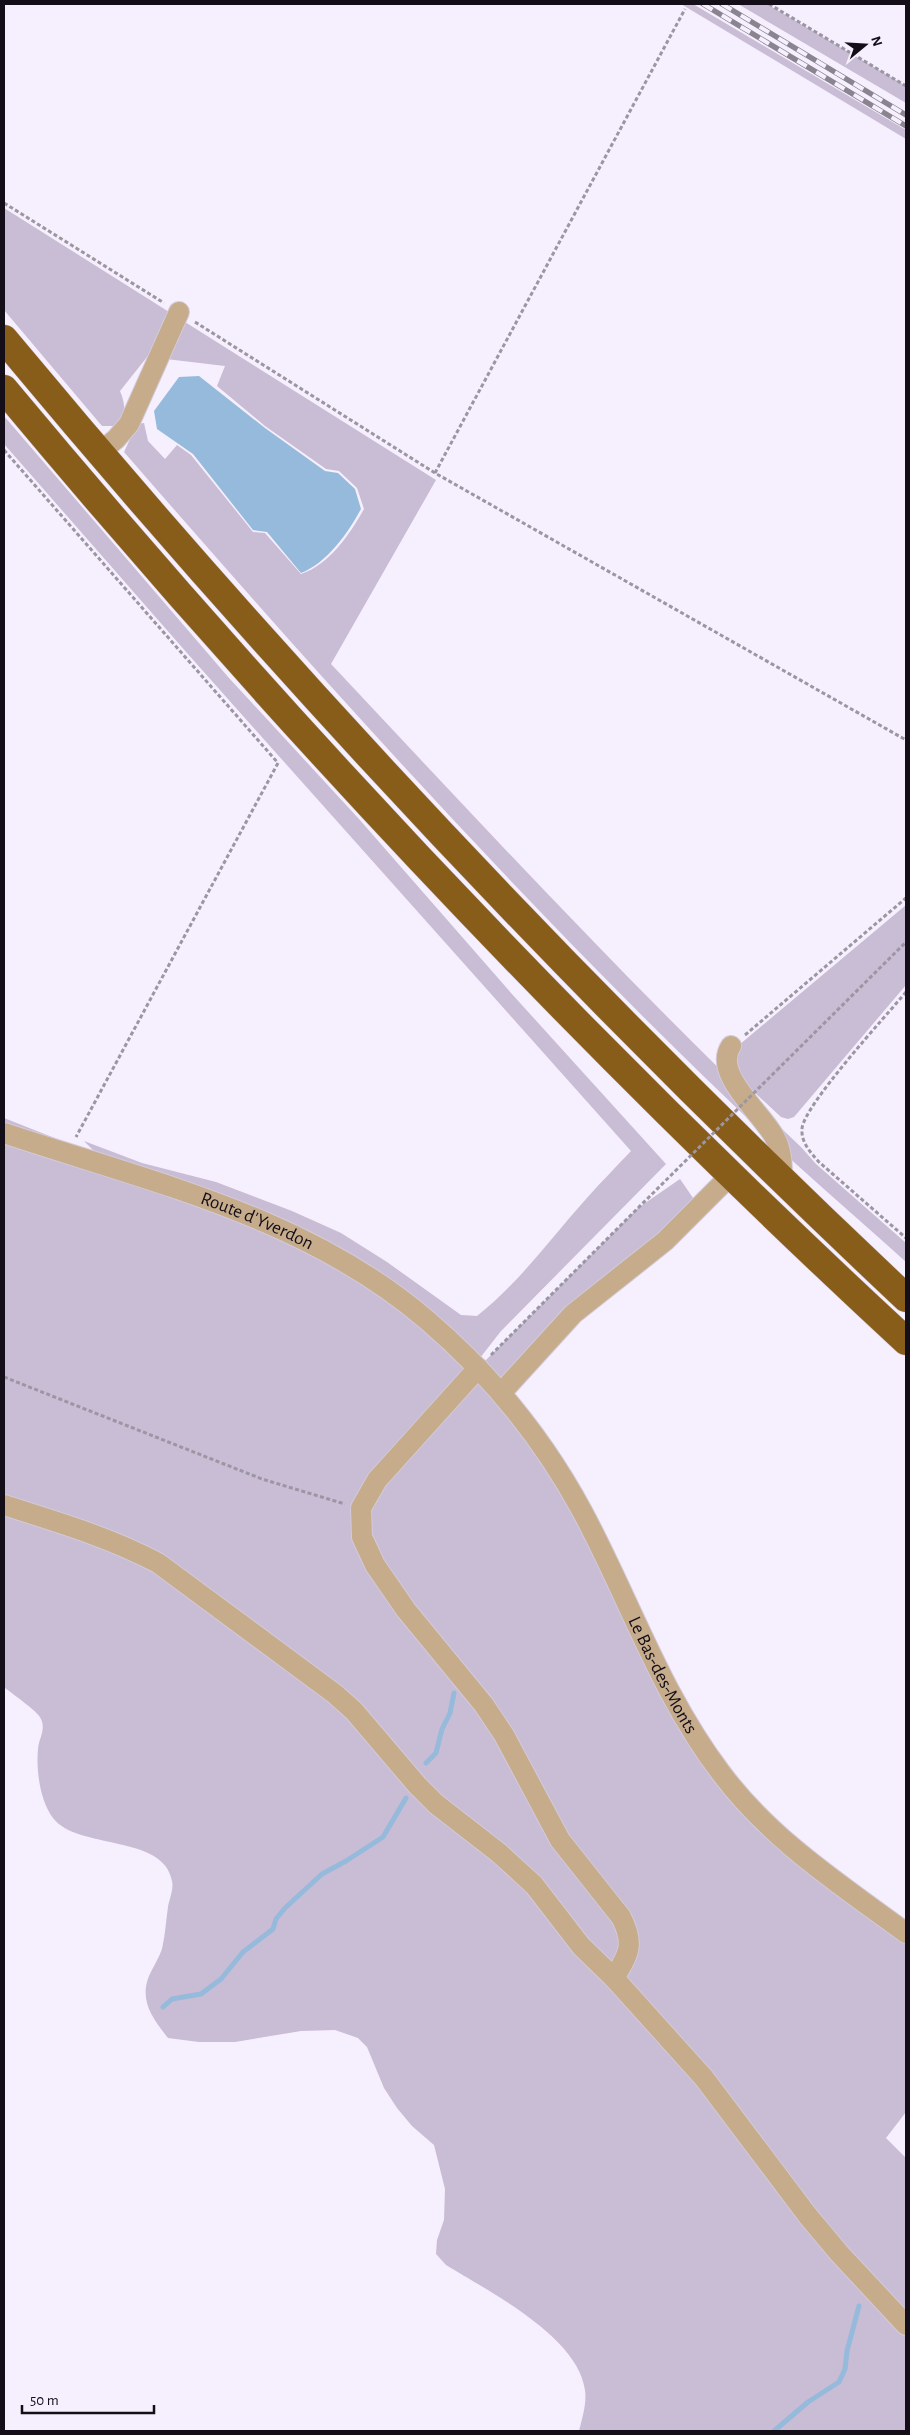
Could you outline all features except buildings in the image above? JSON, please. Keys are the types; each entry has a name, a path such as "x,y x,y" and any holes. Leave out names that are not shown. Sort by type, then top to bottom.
{"highway":[{"path":"4,339 99,453 267,644 463,858 637,1037 906,1298"},
{"path":"4,389 164,577 345,777 522,964 731,1175 906,1341"},
{"path":"867,1305 906,1350"}],"street":[{"path":"99,453 116,439 128,424 178,312"},
{"path":"731,1046 725,1060 729,1073 775,1138 781,1152 782,1179"},
{"name":"Route d'Yverdon","path":"4,1133 225,1206 307,1240 368,1276 398,1297 426,1319 478,1368"},
{"path":"501,1394 573,1314 648,1256 700,1208 731,1175"},
{"path":"478,1368 377,1480 361,1508 362,1537 375,1565 406,1610 484,1705 504,1735 560,1840 621,1917 627,1928 630,1946 628,1956 614,1978"},
{"name":"Le Bas-des-Monts","path":"478,1368 530,1430 566,1483 601,1548 667,1688 696,1738 720,1772 751,1809 786,1842 906,1933"},
{"path":"4,1505 97,1535 126,1546 158,1563 335,1694 354,1711 417,1785 436,1804 499,1853 534,1885 581,1946 614,1978 704,2078 756,2149 839,2253 906,2325"}],"path":[{"path":"769,4 906,86"},
{"path":"435,473 685,9"},
{"path":"4,202 435,473 906,740"},
{"path":"4,450 278,763 66,1154"},
{"path":"731,1046 906,898"},
{"path":"478,1368 906,942"},
{"path":"906,992 821,1094 802,1127 802,1137 808,1150 819,1162 906,1238"},
{"path":"4,1377 262,1479 361,1508"}],"shaded area":[{"path":"681,4 693,4 906,130 906,139"},
{"path":"738,4 767,4 906,86 906,103"},
{"path":"4,208 436,480 331,664 562,909 680,1030 801,1147 816,1164 906,1243 906,1262 796,1164 707,1080 535,906 368,727 124,452 137,424 144,423 148,441 165,459 177,445 191,455 253,532 265,533 301,574 321,564 330,556 352,528 364,509 357,488 339,471 326,469 265,426 217,386 225,366 166,359 182,328 165,319 155,347 120,391 124,409 119,421 116,426 102,426 4,310"},
{"path":"4,416 229,678 359,819 511,993 666,1164 501,1331 480,1358 376,1272 95,1152 84,1141 142,1163 216,1182 292,1211 341,1233 387,1262 461,1315 477,1316 521,1275 586,1199 631,1151 187,653 4,444"},
{"path":"906,905 906,985 794,1117 788,1119 781,1117 739,1078 735,1069 739,1045"},
{"path":"4,1118 57,1139 56,1142 4,1125"},
{"path":"4,1133 307,1240 478,1368 638,1208 680,1179 700,1208 501,1394 516,1411 720,1772 906,1933 906,2112 886,2138 906,2158 906,2431 579,2431 585,2406 585,2390 579,2370 566,2351 529,2317 446,2265 436,2254 437,2240 444,2220 445,2189 434,2145 412,2126 397,2108 384,2088 367,2047 358,2038 335,2030 301,2031 235,2042 199,2042 168,2038 157,2024 147,2002 146,1985 162,1949 165,1934 172,1891 172,1881 166,1866 153,1856 137,1849 81,1835 65,1828 53,1818 45,1803 38,1776 38,1749 43,1727 41,1719 30,1707 4,1687"}],"water":[{"path":"199,376 265,428 325,471 338,473 355,489 361,509 350,528 336,546 311,568 301,573 267,532 253,530 193,454 157,429 154,411 179,377"}],"waterway":[{"path":"426,1763 436,1753 442,1729 450,1713 454,1693"},
{"path":"163,2007 172,1999 201,1994 221,1979 243,1952 273,1929 276,1919 285,1908 322,1874 383,1837 406,1798"},
{"path":"774,2431 808,2402 839,2382 845,2369 847,2351 859,2306"}],"railway":[{"path":"703,4 906,126"},
{"path":"722,4 906,115"}]}
